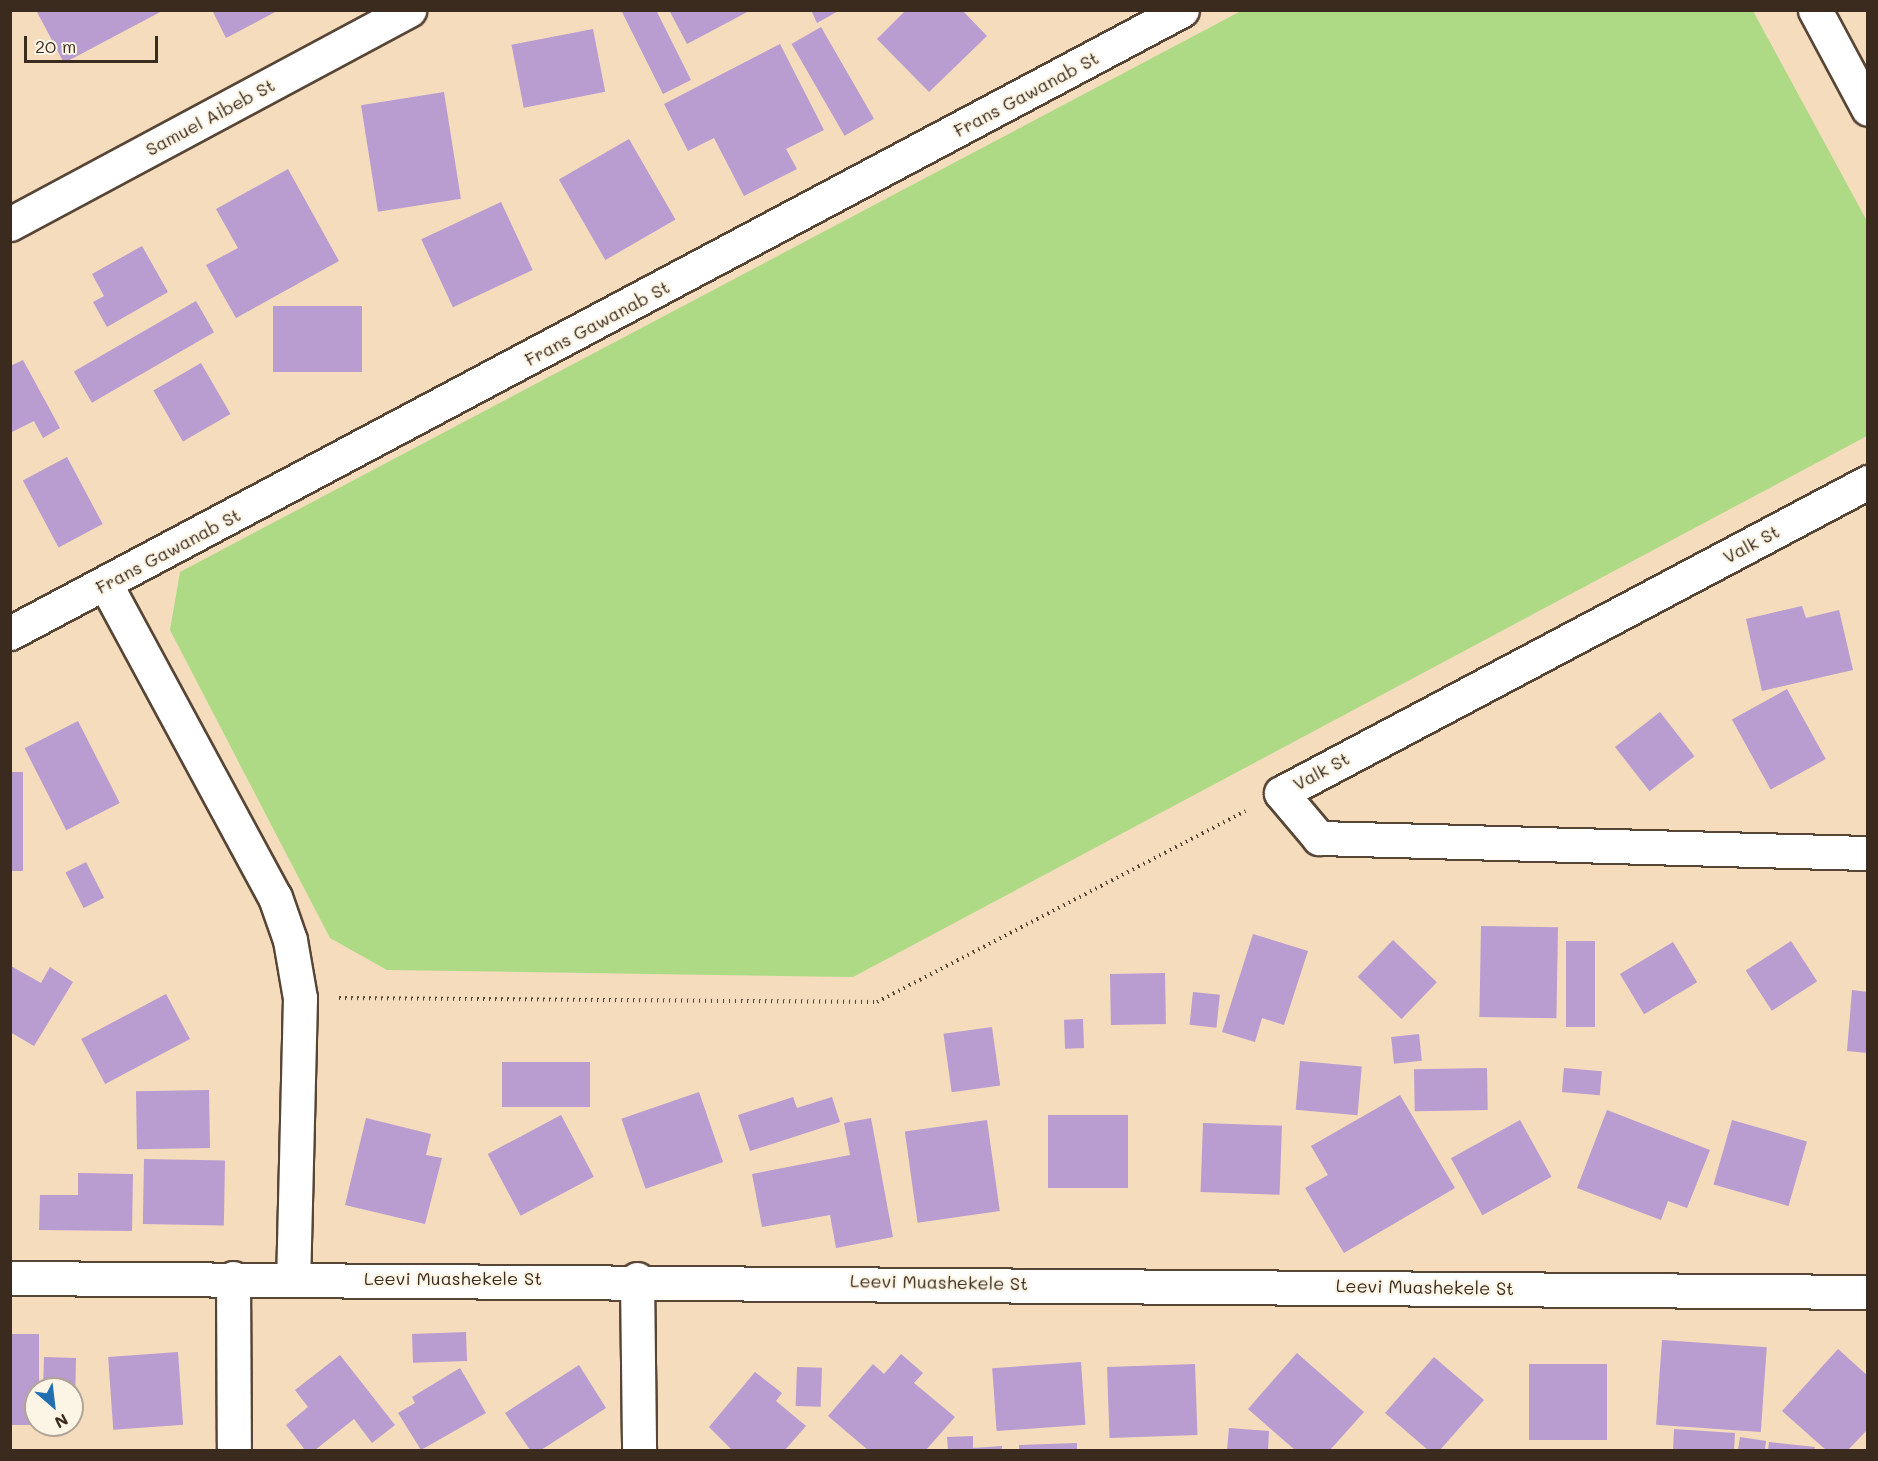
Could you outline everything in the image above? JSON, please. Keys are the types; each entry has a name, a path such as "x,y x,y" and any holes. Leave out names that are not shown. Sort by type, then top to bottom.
{"street":[{"name":"Samuel Aibeb St","path":"10,224 409,10"},
{"name":"Frans Gawanab St","path":"10,633 106,585 1182,10"},
{"path":"1815,10 1868,109"},
{"name":"Valk St","path":"1868,482 1281,793 1319,838 1868,853"},
{"path":"106,585 275,897 290,940 300,998 293,1278"},
{"name":"Leevi Muashekele St","path":"10,1278 638,1279 1868,1292"},
{"path":"233,1278 234,1450"},
{"path":"638,1279 639,1450"}],"path":[{"path":"300,998 877,1002 1281,793"}],"green space":[{"path":"1241,11 1753,11 1867,221 1867,436 853,977 387,970 330,938 170,630 180,572"}],"building":[{"path":"36,10 164,10 64,63"},
{"path":"217,10 279,10 226,38 213,12"},
{"path":"621,10 656,10 691,80 663,94"},
{"path":"669,10 751,10 687,44"},
{"path":"811,10 840,10 817,23"},
{"path":"906,10 962,10 987,36 929,92 877,39"},
{"path":"821,27 874,119 845,136 792,44"},
{"path":"593,29 605,92 524,108 512,45"},
{"path":"780,44 824,130 786,149 797,169 744,196 714,138 688,151 664,104"},
{"path":"444,92 461,199 378,212 361,105"},
{"path":"629,139 676,220 605,260 559,180"},
{"path":"288,169 339,261 236,318 206,265 238,248 216,209"},
{"path":"501,202 533,270 453,307 421,239"},
{"path":"142,246 168,292 107,327 93,302 104,296 92,274"},
{"path":"196,301 214,332 92,403 74,372"},
{"path":"273,306 362,306 362,372 273,372"},
{"path":"23,360 60,428 43,438 34,421 10,433 10,366"},
{"path":"201,363 230,414 183,442 153,391"},
{"path":"67,457 103,524 59,548 23,480"},
{"path":"1802,606 1806,618 1839,610 1853,670 1762,691 1746,619"},
{"path":"1787,689 1826,759 1771,790 1732,720"},
{"path":"1660,712 1694,756 1650,791 1615,747"},
{"path":"78,721 120,803 66,830 25,748"},
{"path":"10,772 23,772 23,871 10,871"},
{"path":"86,862 104,898 84,908 66,872"},
{"path":"1481,926 1558,927 1556,1018 1479,1017"},
{"path":"1253,934 1308,951 1284,1025 1262,1018 1255,1042 1222,1032"},
{"path":"1393,940 1437,982 1401,1019 1358,977"},
{"path":"1566,941 1595,941 1595,1027 1566,1027"},
{"path":"1791,941 1817,981 1772,1011 1746,970"},
{"path":"1673,942 1697,982 1644,1014 1620,974"},
{"path":"11,966 41,983 50,967 73,982 34,1046 10,1032"},
{"path":"1165,973 1166,1024 1111,1025 1110,974"},
{"path":"1852,990 1868,992 1868,1053 1847,1051"},
{"path":"1193,992 1220,995 1216,1028 1190,1025"},
{"path":"166,994 190,1039 105,1084 81,1039"},
{"path":"1083,1019 1084,1048 1065,1049 1064,1020"},
{"path":"992,1027 1000,1085 952,1092 943,1034"},
{"path":"1419,1034 1422,1061 1394,1064 1391,1037"},
{"path":"1300,1061 1362,1066 1357,1115 1296,1110"},
{"path":"502,1062 590,1062 590,1107 502,1107"},
{"path":"1487,1068 1488,1110 1415,1111 1414,1069"},
{"path":"1564,1068 1602,1071 1600,1095 1562,1092"},
{"path":"209,1090 210,1148 137,1149 136,1091"},
{"path":"699,1092 723,1162 646,1189 621,1119"},
{"path":"1400,1095 1455,1188 1344,1253 1305,1188 1328,1175 1311,1146"},
{"path":"793,1097 797,1108 832,1097 840,1122 750,1151 738,1115"},
{"path":"1607,1110 1710,1150 1687,1208 1668,1201 1661,1220 1577,1188"},
{"path":"561,1115 594,1177 521,1216 488,1154"},
{"path":"1048,1115 1128,1115 1128,1188 1048,1188"},
{"path":"366,1118 431,1134 426,1155 442,1158 425,1224 345,1205"},
{"path":"871,1118 893,1237 836,1248 830,1215 762,1227 752,1174 850,1155 844,1123"},
{"path":"987,1120 1000,1211 918,1223 905,1132"},
{"path":"1520,1120 1552,1177 1482,1215 1451,1158"},
{"path":"1732,1120 1807,1141 1789,1206 1714,1184"},
{"path":"1203,1123 1282,1126 1280,1195 1201,1192"},
{"path":"144,1159 225,1160 224,1225 143,1224"},
{"path":"78,1173 133,1174 132,1231 39,1230 40,1195 78,1195"},
{"path":"466,1332 467,1361 413,1363 412,1334"},
{"path":"10,1334 39,1334 39,1377 24,1377 24,1425 10,1425"},
{"path":"1662,1340 1767,1347 1761,1432 1656,1425"},
{"path":"1838,1349 1868,1376 1868,1429 1848,1450 1826,1450 1782,1411"},
{"path":"178,1352 183,1425 113,1430 108,1357"},
{"path":"1297,1353 1364,1412 1330,1450 1295,1450 1248,1409"},
{"path":"901,1354 923,1373 914,1383 955,1417 926,1450 868,1450 828,1416 873,1364 884,1374"},
{"path":"340,1355 395,1425 372,1443 354,1419 315,1450 305,1450 286,1425 308,1407 295,1390"},
{"path":"44,1357 76,1358 76,1377 43,1377"},
{"path":"1434,1357 1484,1400 1440,1450 1428,1450 1385,1413"},
{"path":"1081,1362 1085,1425 997,1431 992,1368"},
{"path":"1195,1364 1197,1435 1110,1438 1107,1367"},
{"path":"1529,1364 1607,1364 1607,1440 1529,1440"},
{"path":"579,1365 606,1408 541,1450 530,1450 505,1413"},
{"path":"797,1367 822,1368 821,1407 796,1406"},
{"path":"460,1368 486,1413 421,1450 398,1413 415,1403 412,1397"},
{"path":"755,1372 782,1393 776,1401 806,1426 785,1450 732,1450 709,1427"},
{"path":"1229,1428 1269,1431 1268,1450 1227,1450"},
{"path":"1674,1429 1735,1433 1734,1450 1673,1450"},
{"path":"973,1436 973,1448 1002,1446 1002,1450 948,1450 947,1437"},
{"path":"1740,1437 1766,1441 1765,1450 1738,1450"},
{"path":"1769,1442 1815,1447 1814,1450 1768,1450"},
{"path":"1077,1443 1077,1450 1019,1450 1019,1445"}]}
